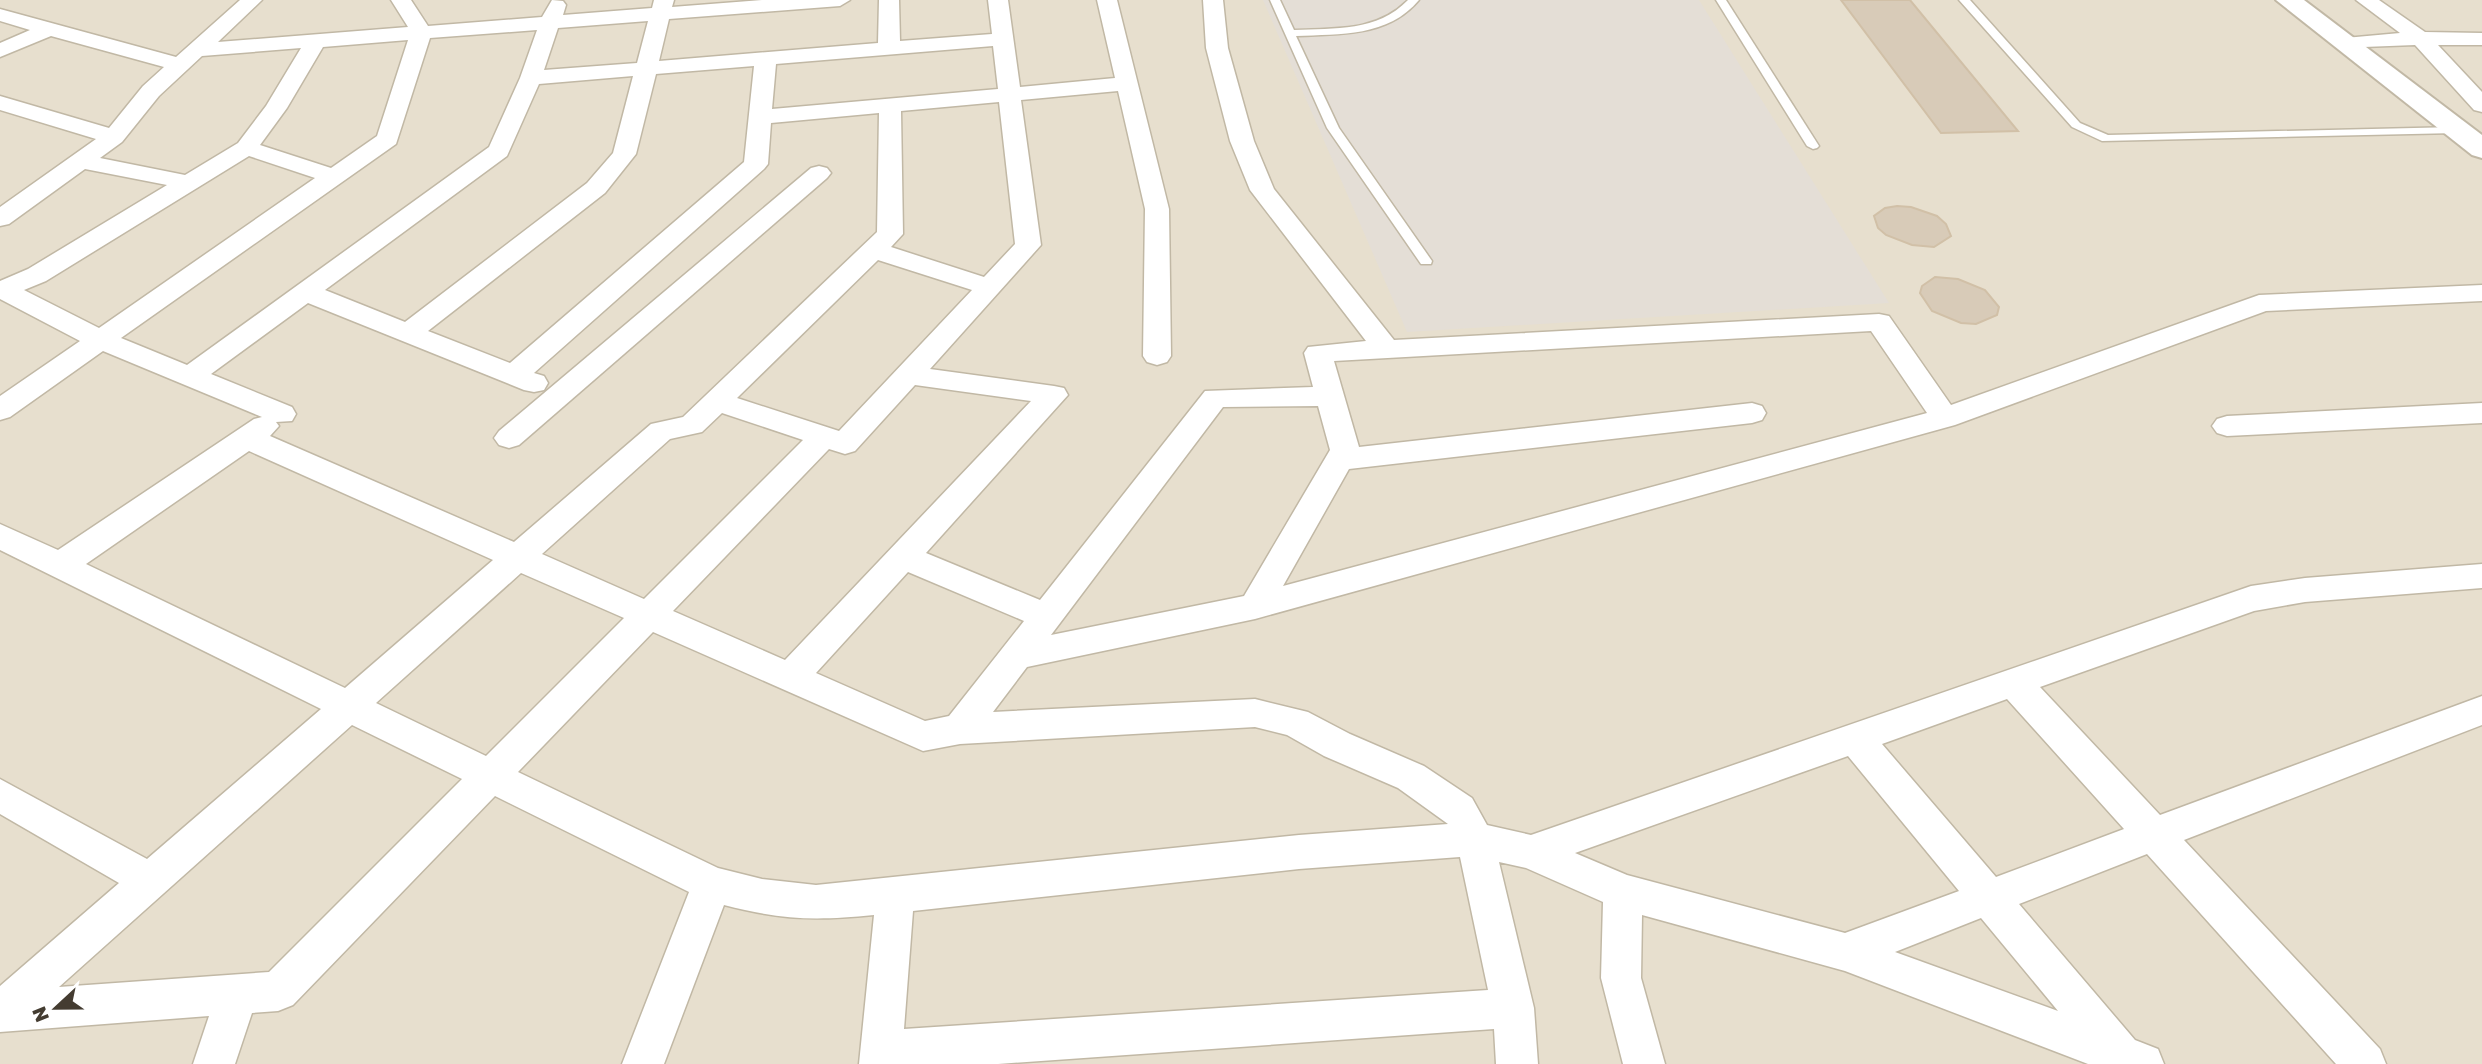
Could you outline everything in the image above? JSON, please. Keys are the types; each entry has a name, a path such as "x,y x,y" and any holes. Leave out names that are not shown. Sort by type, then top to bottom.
{"street":[{"path":"0,219 114,137 151,91 252,0"},
{"path":"0,410 388,139 421,32 401,0"},
{"path":"190,376 308,293 499,151 531,78 557,0"},
{"path":"197,50 550,22 662,7 840,0"},
{"path":"889,0 889,48"},
{"path":"717,401 845,444 1028,245 998,0"},
{"path":"1107,0 1157,209 1157,356"},
{"path":"1213,0 1217,48 1242,141 1262,190 1386,349"},
{"path":"2288,0 2482,149"},
{"path":"2366,0 2420,38 2481,102"},
{"path":"408,333 596,188 624,154 662,7"},
{"path":"0,15 180,65"},
{"path":"0,51 49,29"},
{"path":"2345,44 2420,38 2482,39"},
{"path":"531,78 1003,39"},
{"path":"1,291 37,275 186,182 246,148 276,108 316,40"},
{"path":"514,375 756,164 766,58"},
{"path":"760,117 1127,84"},
{"path":"0,103 114,137"},
{"path":"0,1012 660,430 692,425 890,234 890,106"},
{"path":"246,148 335,177"},
{"path":"80,161 186,182"},
{"path":"509,438 819,173"},
{"path":"873,250 989,287"},
{"path":"0,263 37,275"},
{"path":"1,291 101,340 282,414 60,565"},
{"path":"308,293 561,394"},
{"path":"1017,656 1255,606 1945,418 2262,302 2481,294"},
{"path":"1255,606 1345,450 1318,353 1879,322 1945,418"},
{"path":"790,678 1054,395 908,375"},
{"path":"960,729 1215,398 1330,396"},
{"path":"1338,460 1752,413"},
{"path":"2227,426 2482,413"},
{"path":"0,1012 278,991 824,437"},
{"path":"247,438 923,736 960,729 1255,713 1295,722 1337,745 1411,777 1459,809 1475,839 1513,1008 1517,1064"},
{"path":"0,536 712,884 762,897 816,903 1299,852 1475,839 1531,852 1623,892 1845,952 2132,1059"},
{"path":"904,557 1047,617"},
{"path":"1531,852 2251,598 2305,590 2482,576"},
{"path":"2013,682 2365,1064"},
{"path":"1845,952 2482,710"},
{"path":"1855,738 1988,898 2132,1059"},
{"path":"0,795 150,880"},
{"path":"643,1064 712,884"},
{"path":"1623,892 1621,978 1644,1064"},
{"path":"895,896 882,1057 1513,1008"},
{"path":"214,1064 237,995"}],"lane":[{"path":"1275,0 1333,128 1426,261"},
{"path":"1290,33 1377,27 1396,19 1414,0"},
{"path":"1721,0 1813,146"},
{"path":"1964,0 2076,125 2106,139 2457,131"}],"shaded area":[{"path":"0,0 2482,0 2482,1064 0,1064"},
{"path":"1263,0 1699,0 1889,303 1407,332"}],"building":[{"path":"1841,0 1910,0 2018,131 1941,133"},
{"path":"1911,207 1937,216 1946,224 1951,236 1934,247 1912,245 1886,235 1878,228 1874,216 1885,208"},
{"path":"1935,277 1958,279 1985,290 1999,307 1997,315 1976,324 1961,323 1932,311 1920,293 1922,286"}]}
